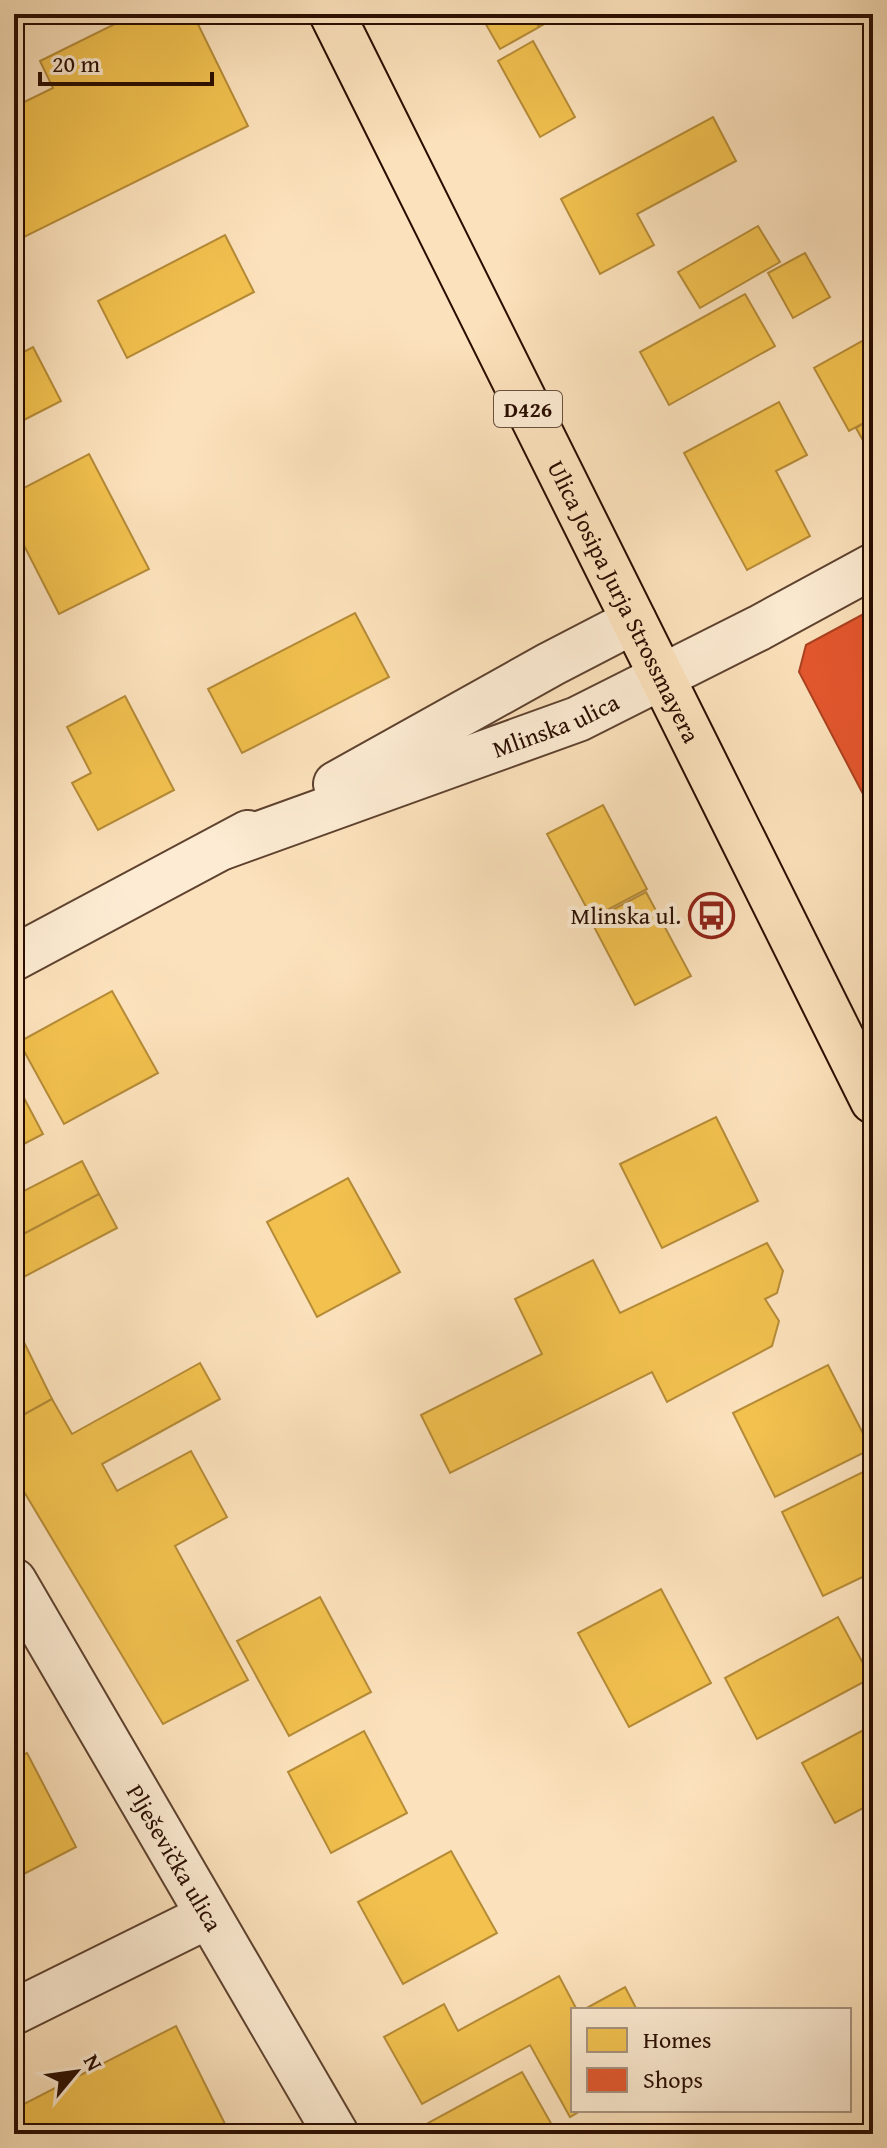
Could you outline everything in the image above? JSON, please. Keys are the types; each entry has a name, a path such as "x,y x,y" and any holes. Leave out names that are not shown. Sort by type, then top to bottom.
{"main road":[{"name":"Ulica Josipa Jurja Strossmayera","path":"332,14 873,1101"}],"street":[{"name":"Mlinska ulica","path":"223,847 578,719 873,566"},
{"name":"Mlinska ulica","path":"14,958 634,621"},
{"name":"Plješevička ulica","path":"14,1581 336,2134"},
{"path":"14,2012 208,1916"}],"building: Homes":[{"path":"135,14 193,14 248,126 14,242 14,107 53,88 40,61"},
{"path":"480,14 532,14 539,27 500,49"},
{"path":"532,14 563,14 539,27"},
{"path":"533,41 575,117 540,137 498,61"},
{"path":"713,117 736,161 637,214 654,245 600,274 561,199"},
{"path":"758,226 780,262 700,308 678,272"},
{"path":"225,235 254,292 127,358 98,301"},
{"path":"805,253 830,297 793,318 768,273"},
{"path":"745,294 775,346 669,405 640,352"},
{"path":"873,335 873,418 849,431 814,368"},
{"path":"33,347 61,401 14,425 14,357"},
{"path":"779,402 807,455 776,471 810,536 747,570 684,453"},
{"path":"873,418 873,458 856,428"},
{"path":"89,454 149,569 59,614 14,526 14,493"},
{"path":"355,613 389,677 242,753 208,689"},
{"path":"125,696 174,790 98,830 72,783 91,773 67,727"},
{"path":"603,805 647,889 592,918 547,834"},
{"path":"646,892 691,976 635,1005 591,921"},
{"path":"112,991 158,1073 64,1124 19,1042"},
{"path":"14,1079 43,1134 14,1149"},
{"path":"716,1117 758,1201 662,1248 620,1164"},
{"path":"82,1161 99,1194 14,1239 14,1196"},
{"path":"348,1178 400,1272 317,1317 267,1222"},
{"path":"99,1194 117,1228 14,1282 14,1239"},
{"path":"767,1243 783,1271 777,1293 765,1299 779,1321 772,1346 667,1402 652,1372 450,1473 421,1415 542,1354 515,1299 593,1260 620,1313"},
{"path":"14,1322 52,1399 14,1420"},
{"path":"200,1363 220,1399 102,1464 117,1491 191,1451 227,1517 175,1546 248,1680 163,1724 14,1475 14,1420 52,1399 72,1434"},
{"path":"828,1365 871,1449 775,1497 733,1413"},
{"path":"873,1467 873,1572 823,1596 782,1512"},
{"path":"661,1589 711,1683 629,1727 578,1633"},
{"path":"320,1597 371,1692 289,1736 237,1641"},
{"path":"838,1617 871,1678 757,1739 725,1678"},
{"path":"873,1725 873,1803 835,1823 802,1763"},
{"path":"364,1731 407,1813 331,1853 288,1772"},
{"path":"27,1753 76,1847 14,1879 14,1759"},
{"path":"451,1851 497,1933 403,1984 358,1902"},
{"path":"559,1976 576,2008 571,2008 571,2112 579,2112 570,2117 530,2045 422,2104 384,2037 444,2004 458,2031"},
{"path":"625,1987 636,2008 587,2008"},
{"path":"176,2026 230,2134 14,2134 14,2109"},
{"path":"522,2072 557,2134 435,2134 428,2123"}],"building: Shops":[{"path":"873,609 873,813 799,672 806,645"}],"place":[{"name":"Mlinska ul.","path":"712,915"}]}
